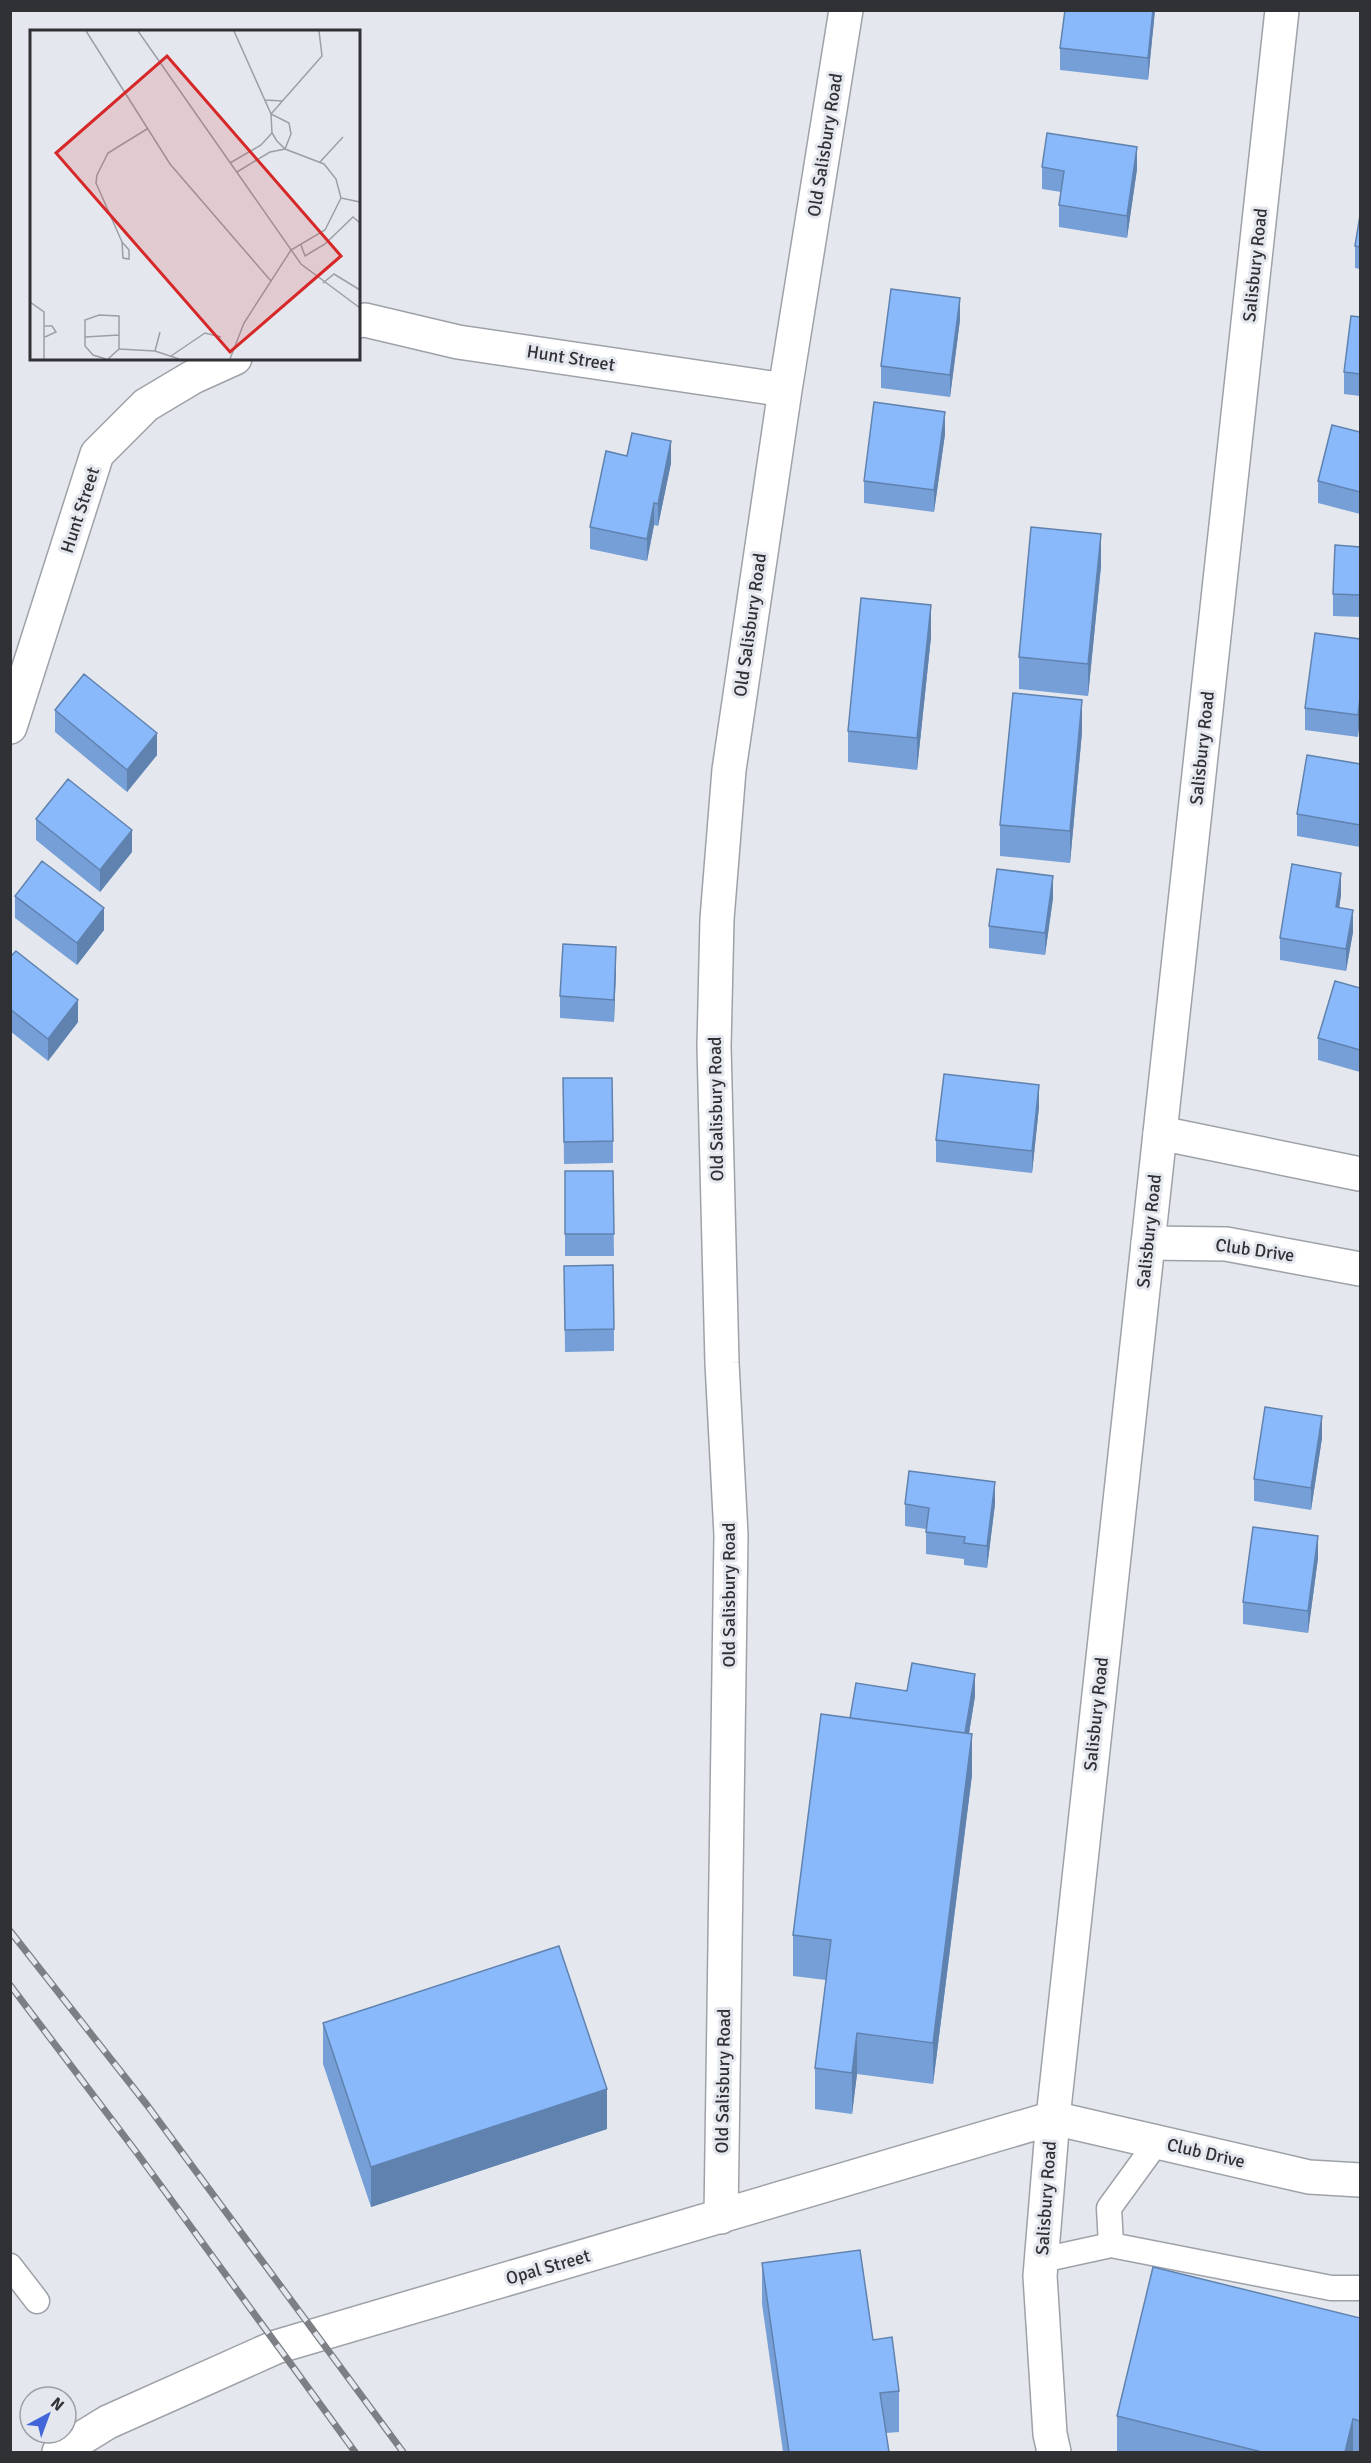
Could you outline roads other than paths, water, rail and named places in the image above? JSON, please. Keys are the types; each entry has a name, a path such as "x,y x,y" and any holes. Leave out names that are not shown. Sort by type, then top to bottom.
{"street":[{"name":"Old Salisbury Road","path":"722,2217 731,1535 722,1363 714,1046 717,919 729,770 785,390 846,10"},
{"name":"Salisbury Road","path":"1054,2452 1049,2423 1040,2276 1053,2118 1282,10"},
{"name":"Hunt Street","path":"360,321 366,320 458,342 785,390"},
{"name":"Hunt Street","path":"10,727 97,454 146,405 193,377 231,360"},
{"path":"1160,1133 1360,1174"},
{"name":"Club Drive","path":"1148,1243 1226,1244 1360,1269"},
{"name":"Opal Street","path":"59,2452 108,2422 276,2347 1053,2118"},
{"name":"Club Drive","path":"1053,2118 1309,2177 1360,2180"}],"lane":[{"path":"1111,2245 1109,2208 1157,2142"},
{"path":"1042,2260 1111,2245 1331,2288 1360,2288"},
{"path":"10,2266 37,2301"}],"railway":[{"path":"10,1931 147,2105 403,2452"},
{"path":"10,1985 137,2153 355,2452"}]}
